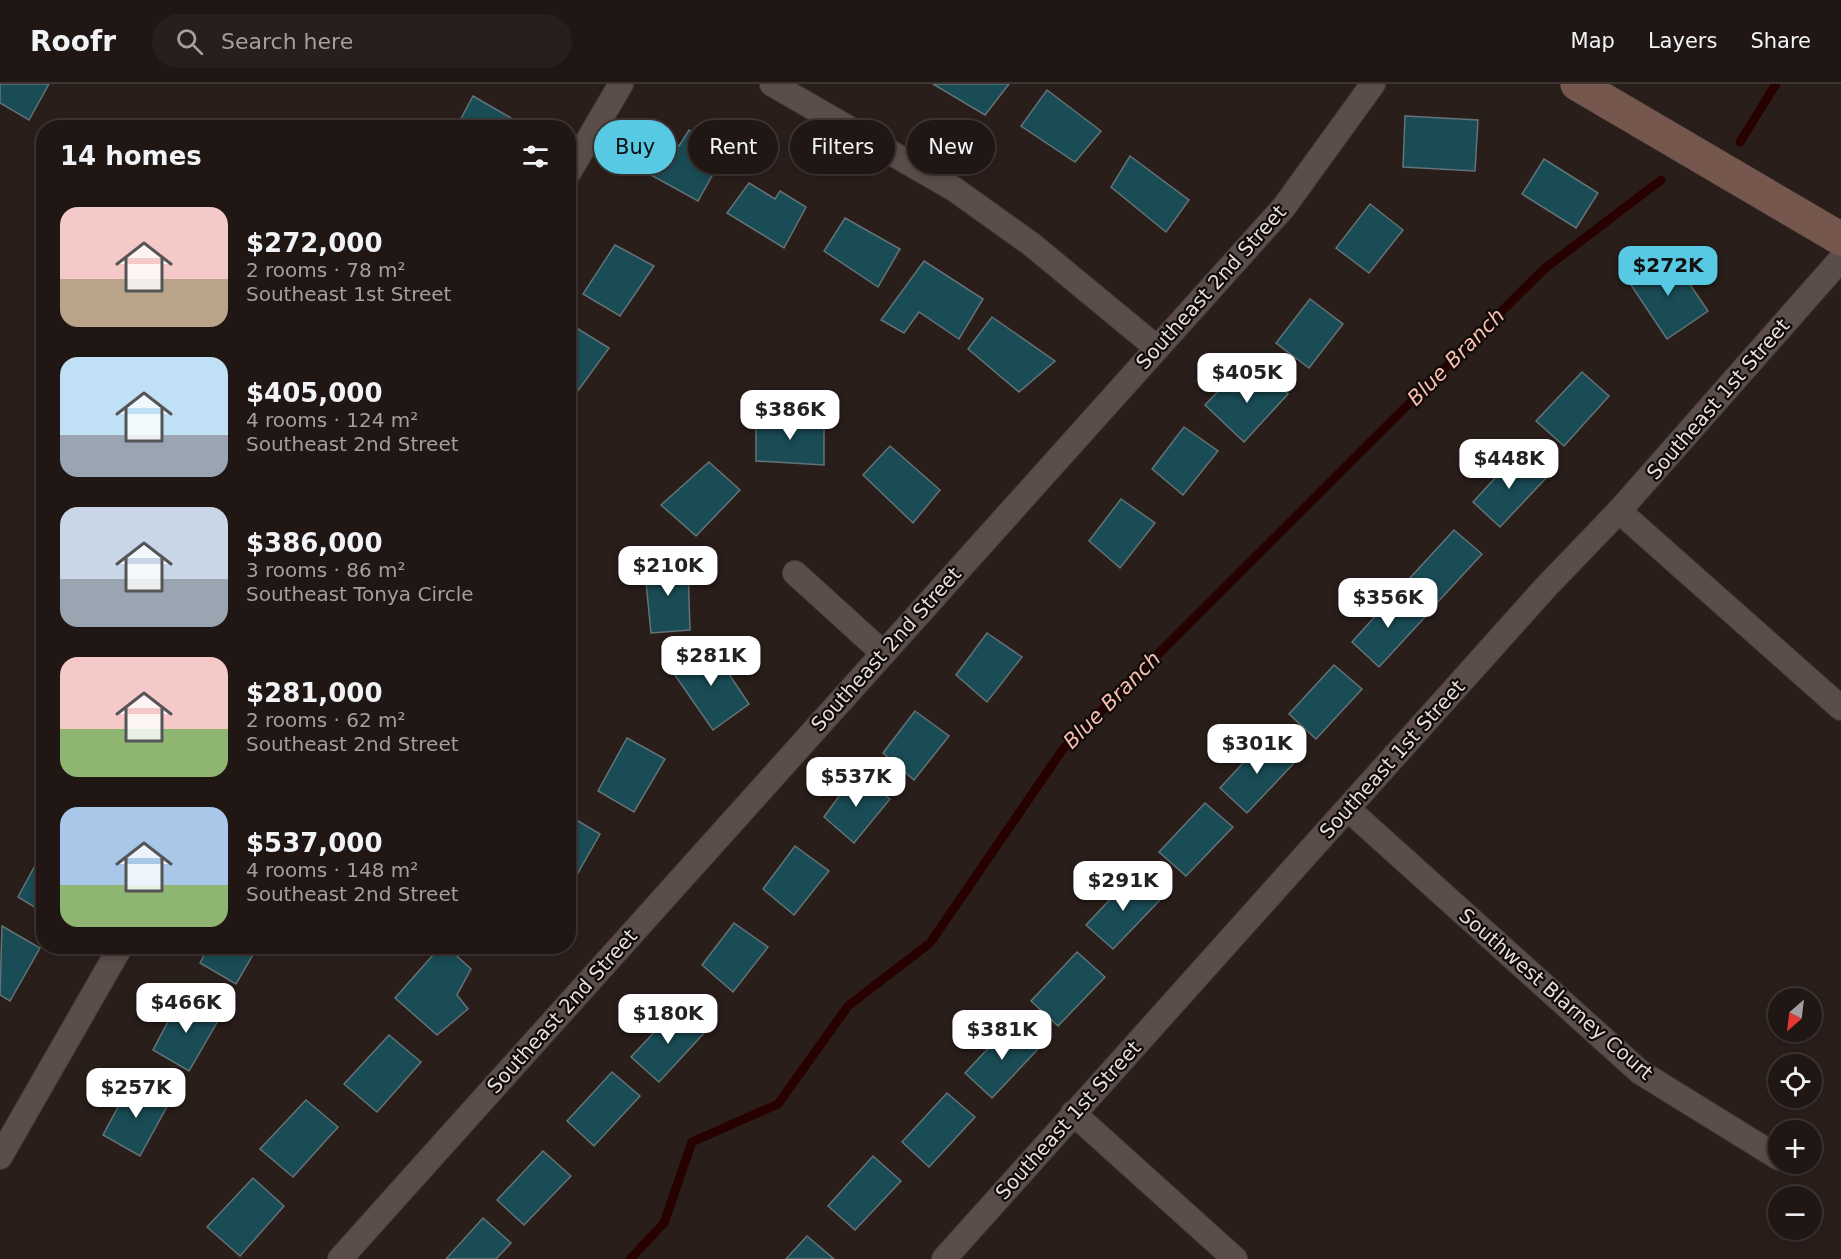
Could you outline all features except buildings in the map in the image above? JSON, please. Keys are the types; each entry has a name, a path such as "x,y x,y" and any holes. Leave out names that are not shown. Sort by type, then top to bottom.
{"main road":[{"path":"1577,84 1841,239"}],"street":[{"path":"576,160 621,84"},
{"path":"772,84 954,189 1031,244 1157,348"},
{"name":"Southeast 2nd Street","path":"340,1259 1284,207 1373,84"},
{"name":"Southeast 1st Street","path":"944,1259 1545,588 1618,512 1841,259"},
{"path":"1618,512 1841,708"},
{"path":"795,573 883,653"},
{"name":"Southwest Blarney Court","path":"1348,809 1640,1072 1768,1151"},
{"path":"0,1157 116,954"},
{"path":"1073,1113 1235,1259"}],"waterway":[{"name":"Blue Branch","path":"1740,142 1776,84"},
{"name":"Blue Branch","path":"630,1259 664,1223 692,1142 778,1104 848,1006 930,943 1063,749 1544,269 1661,180"}]}
